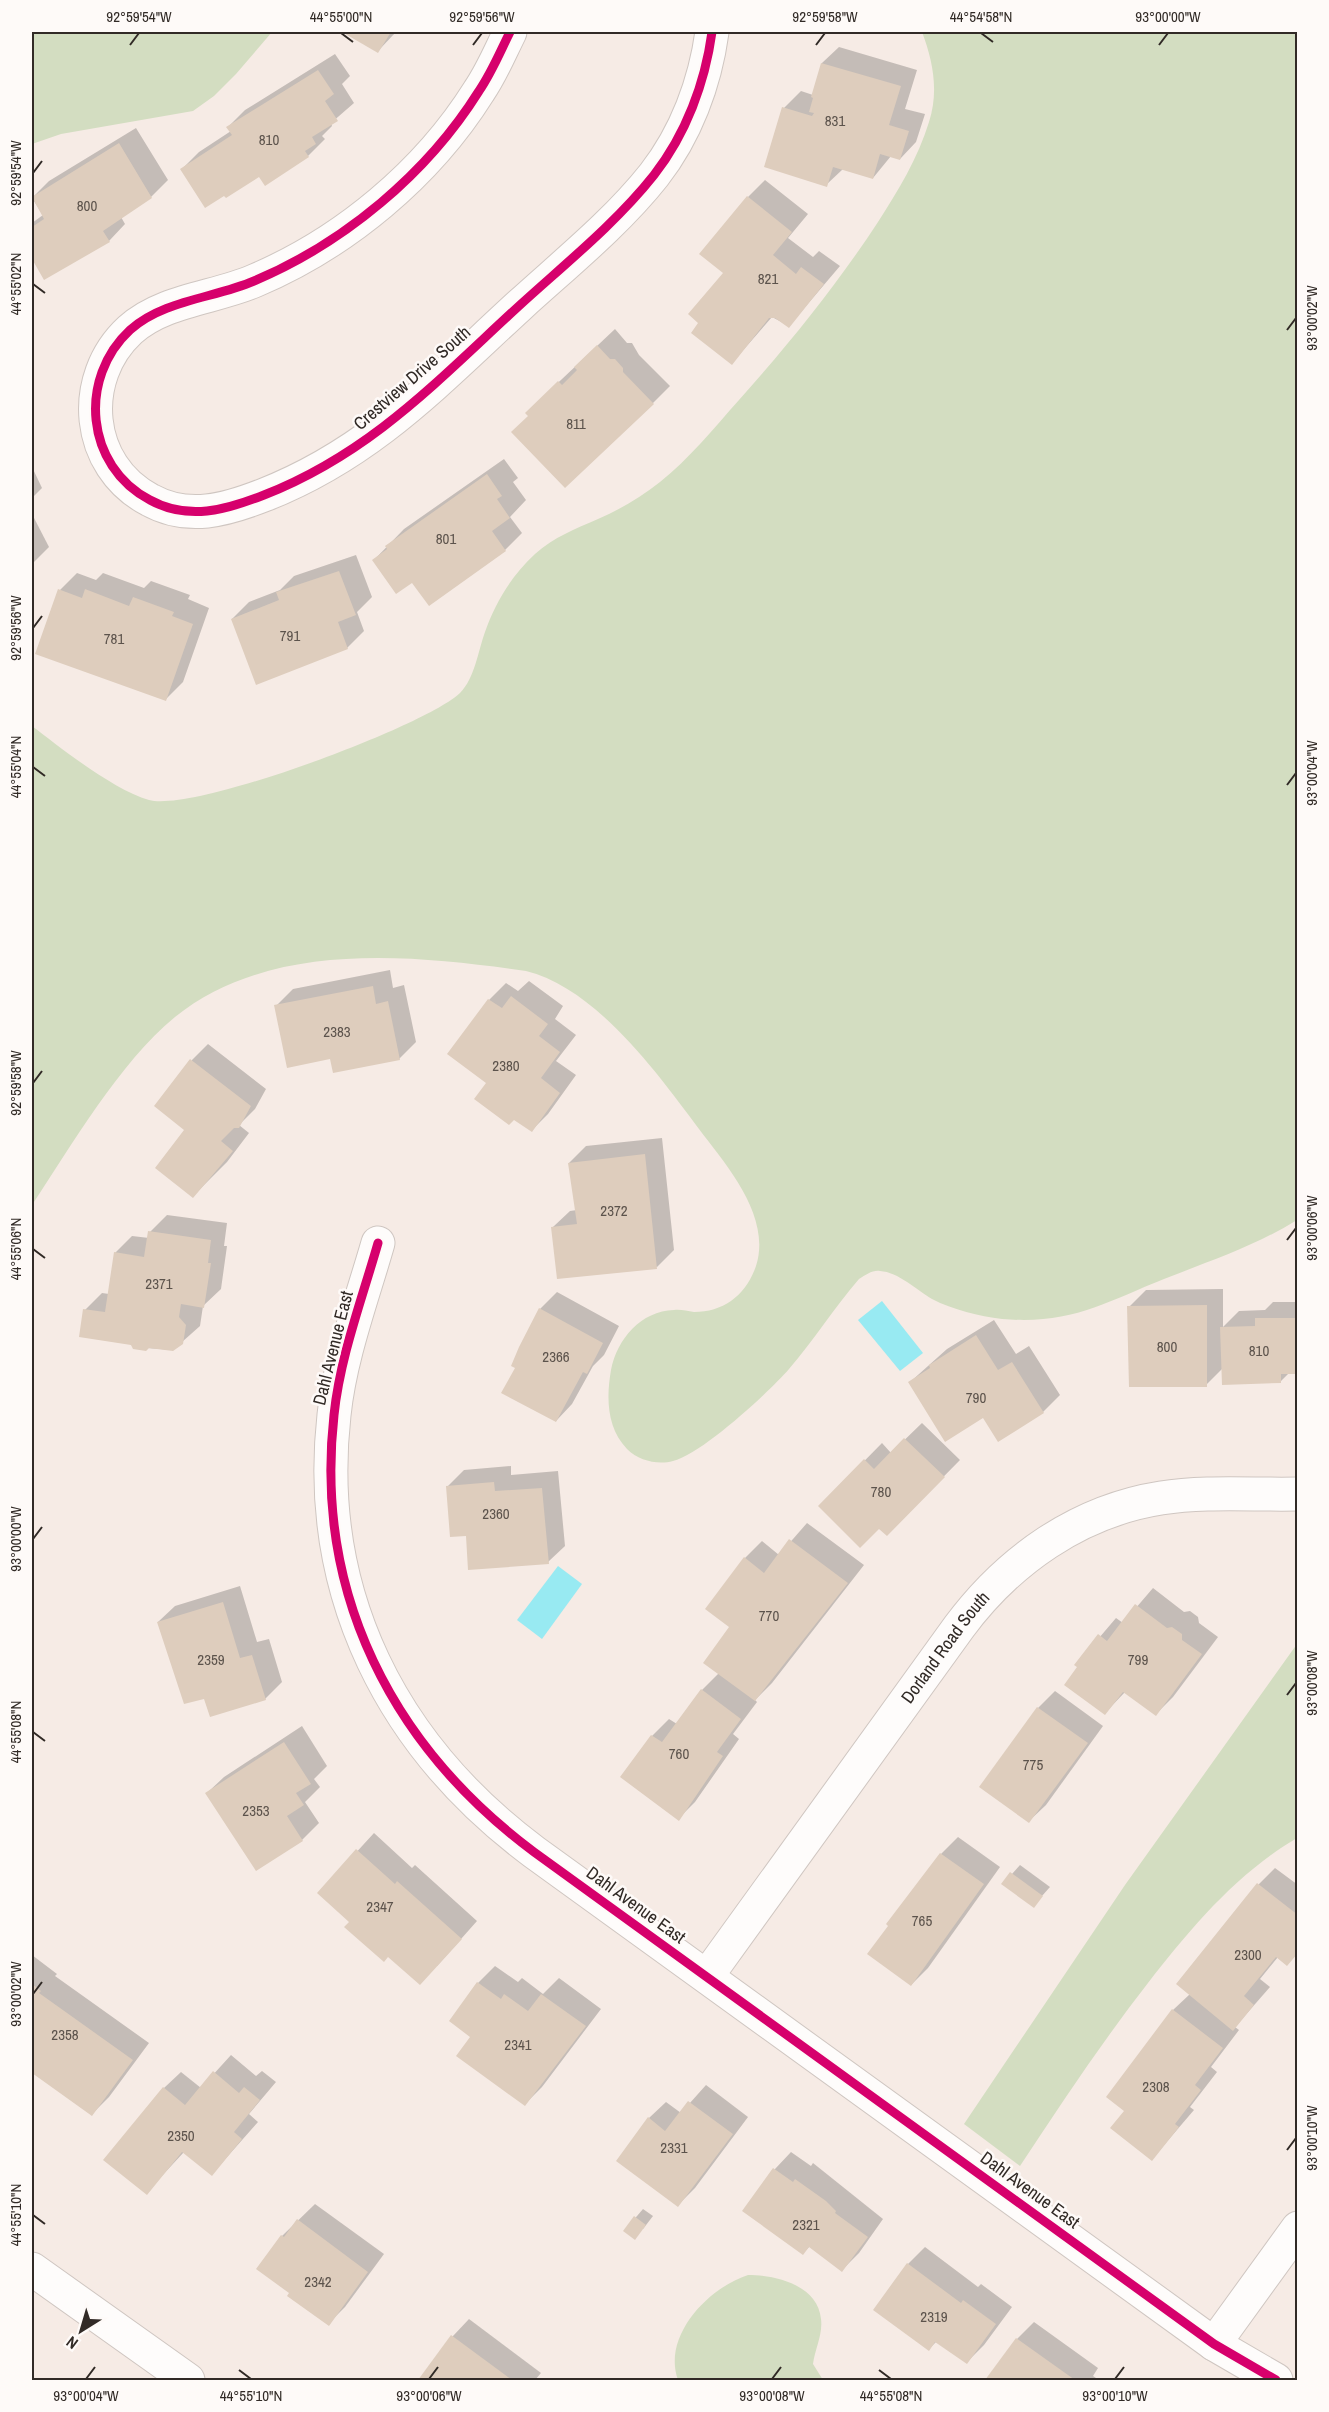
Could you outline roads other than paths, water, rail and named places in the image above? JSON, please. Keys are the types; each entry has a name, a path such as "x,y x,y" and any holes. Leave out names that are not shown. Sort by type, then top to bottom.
{"street":[{"name":"Crestview Drive South","path":"510,32 488,77 450,131 397,188 354,224 311,252 260,279 154,314 131,329 117,345 97,383 94,412 104,451 116,473 129,486 147,499 170,508 189,512 212,512 251,500 311,474 383,429 540,286 654,175 673,146 697,96 712,32"},
{"name":"Dahl Avenue East","path":"378,1244 345,1357 334,1412 331,1461 333,1521 338,1552 353,1609 373,1662 414,1734 468,1798 526,1847 1214,2344 1276,2380"},
{"name":"Dorland Road South","path":"707,1976 965,1618 1014,1567 1047,1542 1087,1521 1125,1506 1163,1498 1188,1496 1298,1494"},
{"path":"1214,2344 1298,2228"},
{"path":"32,2269 188,2380"}],"water":[{"path":"882,1301 923,1353 900,1371 858,1320"},
{"path":"558,1566 582,1584 542,1639 517,1620"}]}
